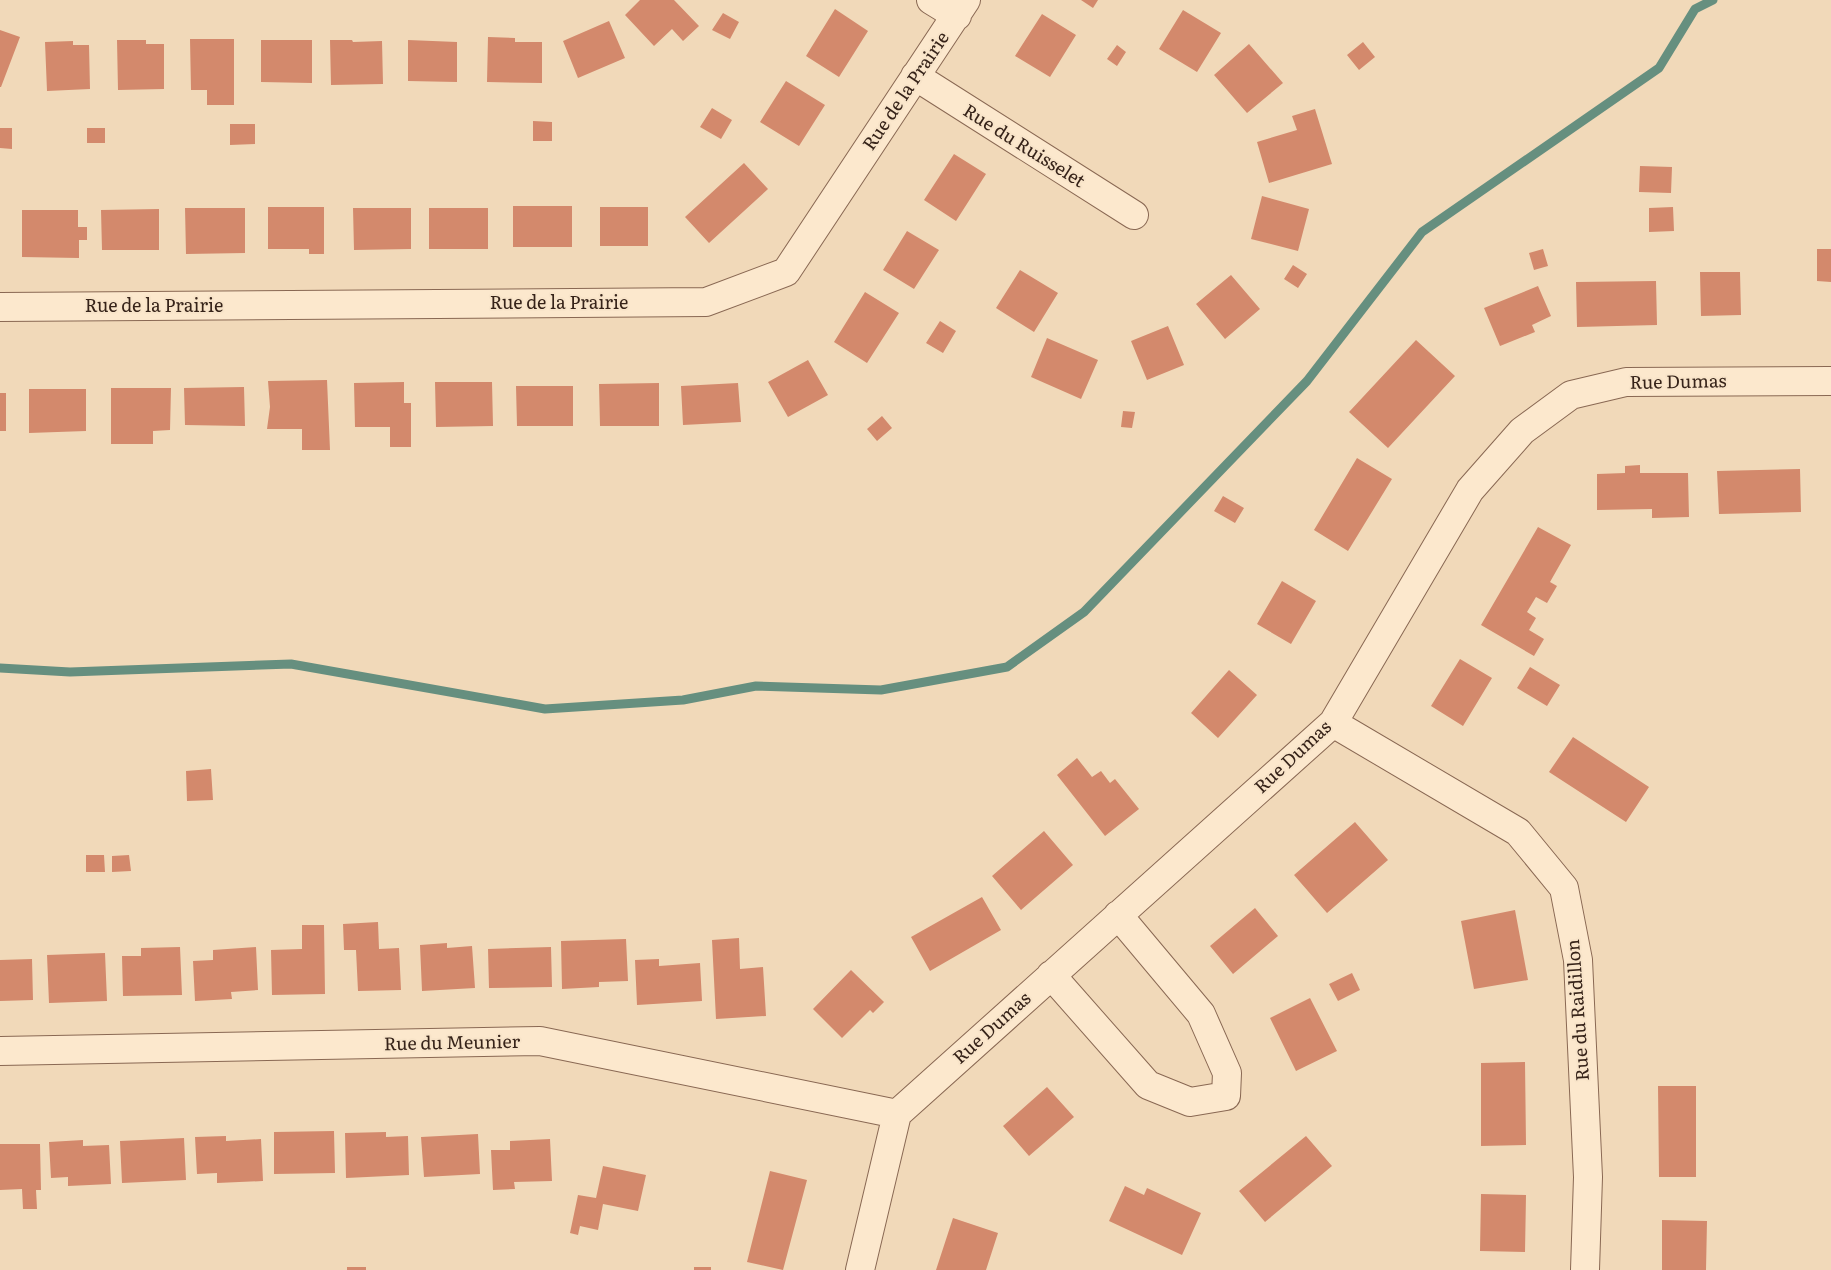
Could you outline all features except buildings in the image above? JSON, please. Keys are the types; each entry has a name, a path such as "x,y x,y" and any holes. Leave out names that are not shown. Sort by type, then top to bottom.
{"street":[{"path":"931,0 961,8"},
{"name":"Rue de la Prairie","path":"0,307 706,302 786,272 961,8"},
{"name":"Rue du Ruisselet","path":"915,76 1134,215"},
{"name":"Rue Dumas","path":"897,1114 1333,723 1470,490 1522,431 1571,395 1626,382 1831,381"},
{"name":"Rue du Raidillon","path":"1333,723 1518,832 1564,888 1578,960 1588,1177 1585,1270"},
{"path":"1051,975 1148,1085 1190,1102 1226,1096 1227,1073 1201,1014 1118,914"},
{"name":"Rue du Meunier","path":"0,1051 540,1041 897,1114"},
{"path":"860,1270 897,1114"}],"waterway":[{"path":"0,668 70,672 291,664 545,709 683,700 756,686 881,690 1007,667 1084,612 1307,381 1422,232 1659,68 1695,9 1713,0"}]}
